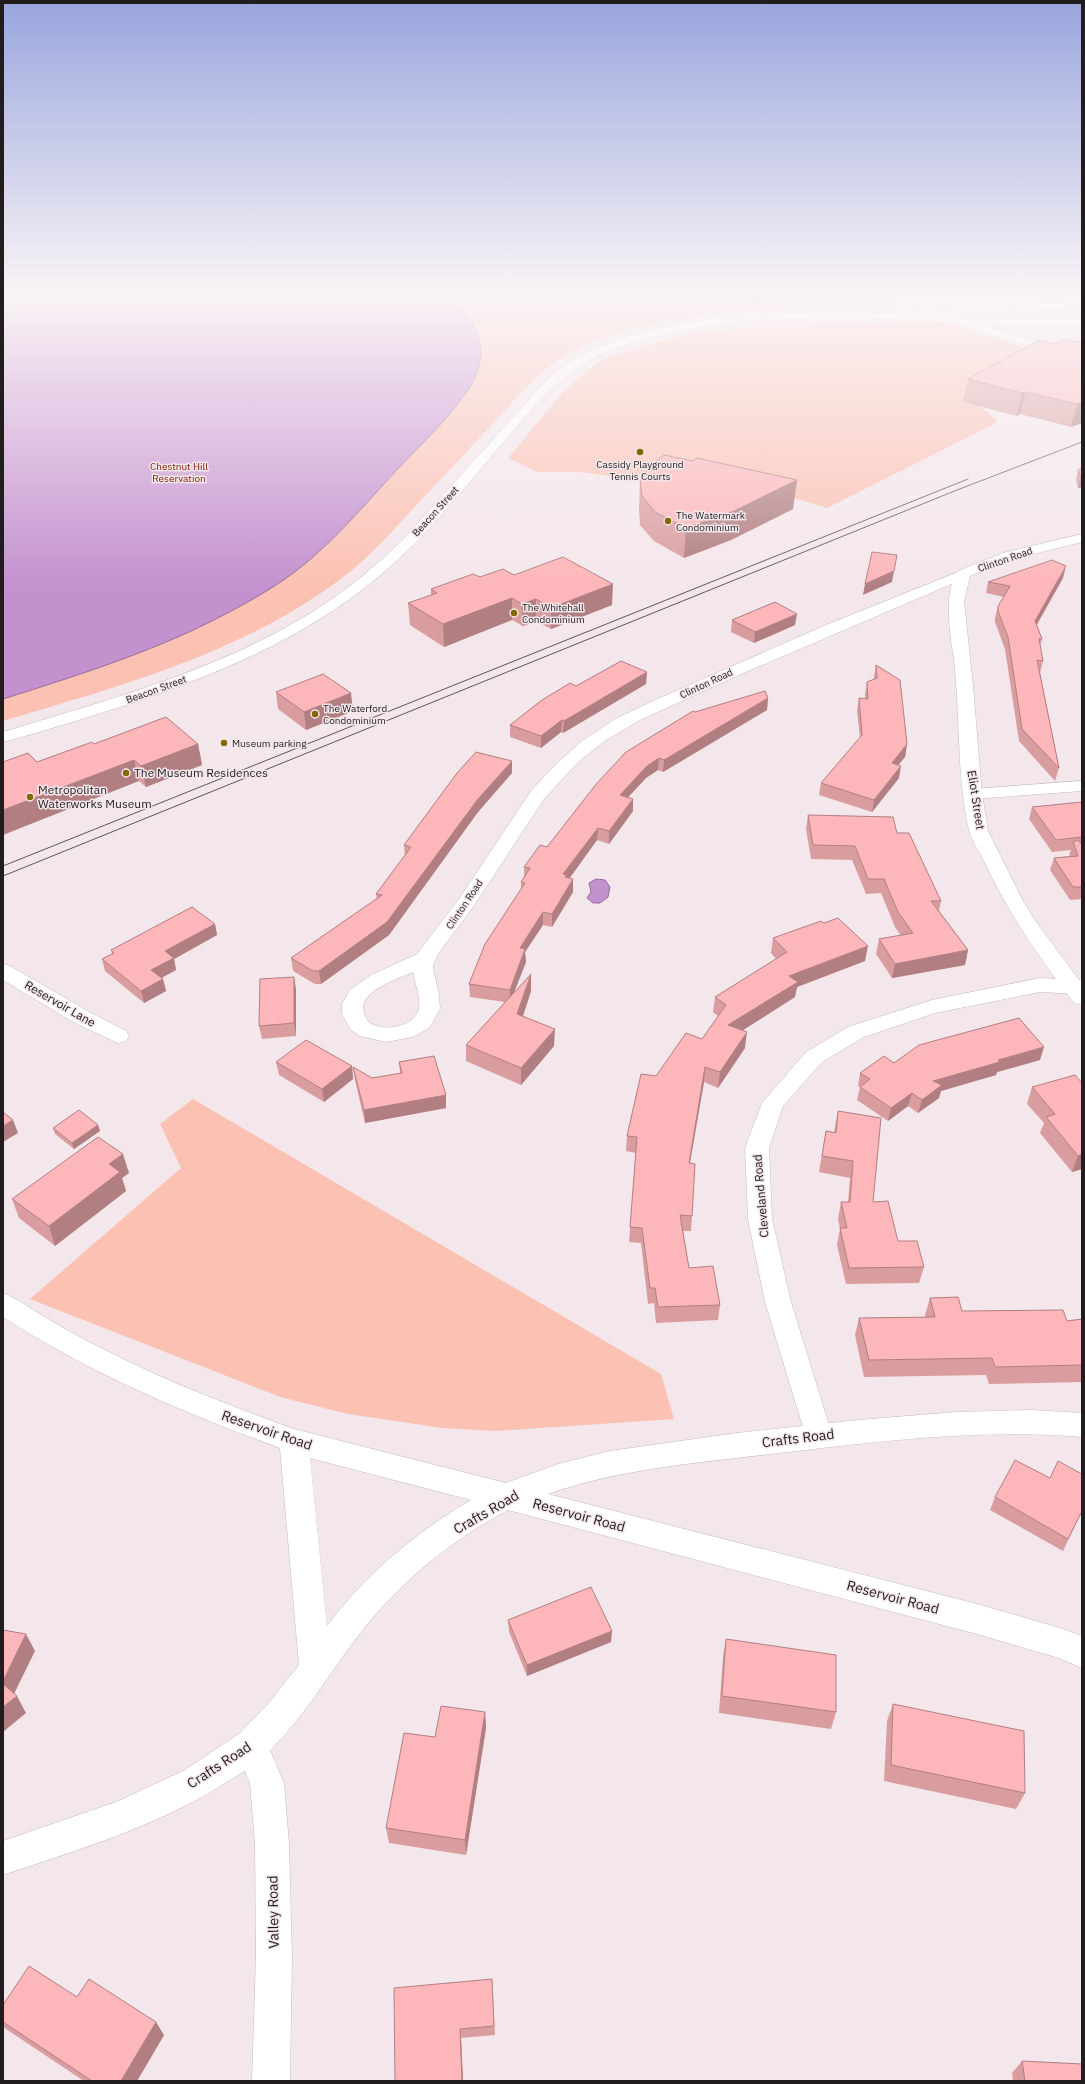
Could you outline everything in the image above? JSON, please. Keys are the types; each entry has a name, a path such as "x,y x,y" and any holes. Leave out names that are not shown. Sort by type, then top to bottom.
{"street":[{"name":"Beacon Street","path":"3,737 128,699 188,677 268,642 334,604 364,583 395,555 542,393"},
{"name":"Clinton Road","path":"424,959 423,977 430,998 429,1015 418,1026 399,1034 380,1034 359,1026 352,1012 354,998 368,985 412,966 424,959 457,916 532,802 558,773 596,738 629,719 747,664 963,574 1008,556 1082,538"},
{"name":"Eliot Street","path":"963,574 956,601 965,686 973,794 979,831 1013,901 1038,941 1079,990"},
{"path":"973,794 1082,786"},
{"name":"Reservoir Lane","path":"3,971 83,1018 118,1036"},
{"name":"Cleveland Road","path":"818,1435 778,1302 760,1219 757,1148 773,1103 814,1057 856,1032 932,1008 1040,985 1079,990"},
{"name":"Reservoir Road","path":"3,1304 48,1333 140,1379 204,1407 294,1441 978,1619 1060,1643 1082,1652"},
{"name":"Crafts Road","path":"3,1858 103,1824 154,1803 204,1778 251,1746 279,1716 351,1620 384,1584 426,1548 462,1523 507,1496 578,1472 640,1458 818,1435 1008,1422 1082,1425"},
{"path":"294,1441 315,1669"},
{"name":"Valley Road","path":"251,1746 267,1783 272,1844 274,1956 271,2081"}],"green space":[{"name":"Chestnut Hill Reservation","path":"3,393 521,393 394,530 364,560 342,578 304,604 264,627 222,647 179,664 136,680 3,721"},
{"path":"562,393 973,393 968,396 998,422 827,508 702,470 616,477 580,472 537,472 508,458"},
{"path":"193,1099 661,1374 674,1419 495,1431 442,1428 348,1414 280,1397 30,1299 181,1168 160,1124"}],"shaded area":[{"path":"3,393 465,393 440,425 355,516 305,564 286,578 235,609 179,636 121,660 3,699"},
{"path":"596,879 605,880 610,887 608,897 600,903 593,903 587,898 591,892 589,883"}],"building":[{"path":"1030,393 1082,393 1082,402 1077,404"},
{"path":"664,455 693,461 697,458 797,480 734,511 686,528 655,512 642,496 640,481 649,467"},
{"path":"1082,468 1082,477 1081,477 1078,470"},
{"path":"872,552 897,555 894,571 865,584"},
{"path":"563,557 613,584 551,608 536,599 522,604 512,598 443,624 408,603 437,593 431,589 473,574 480,577 503,569 514,575"},
{"path":"1052,560 1066,566 1035,621 1042,639 1039,639 1043,661 1037,660 1059,768 1022,729 1008,637 998,611 998,606 1010,586 988,582"},
{"path":"775,602 797,614 755,632 732,620"},
{"path":"621,661 647,672 564,721 562,720 541,736 510,725 542,700 570,683 576,686"},
{"path":"876,665 900,680 907,744 892,763 901,766 874,800 821,783 862,735 859,698 868,699 867,682 877,678"},
{"path":"323,674 351,693 304,712 276,692"},
{"path":"765,691 768,698 664,760 659,758 647,766 620,795 633,799 609,831 598,828 563,874 567,875 565,877 573,879 552,914 543,912 520,948 525,949 510,990 469,984 485,944 525,883 521,882 530,868 524,867 540,845 547,847 597,783 626,752 693,711 695,712"},
{"path":"166,717 198,744 141,766 134,760 3,810 3,762 28,753 37,762 92,742 94,744"},
{"path":"476,752 512,761 478,799 387,922 319,971 313,971 291,958 382,895 376,894 411,847 404,845 457,773"},
{"path":"1082,802 1082,837 1056,840 1032,807"},
{"path":"808,815 893,817 897,833 909,833 941,901 931,901 968,950 895,964 879,939 913,933 898,912 884,879 868,879 855,846 813,845"},
{"path":"1078,840 1082,845 1082,887 1073,887 1054,858 1078,856 1073,842"},
{"path":"192,907 215,924 165,951 174,958 151,970 163,979 141,991 102,959 114,953 111,950"},
{"path":"838,918 868,946 789,976 798,982 728,1025 747,1032 720,1072 705,1067 689,1163 695,1164 692,1216 680,1215 689,1268 713,1266 720,1305 658,1307 655,1288 650,1288 642,1228 630,1227 637,1137 627,1136 641,1074 656,1076 686,1033 702,1039 726,1005 715,997 787,952 773,938 821,921 824,923"},
{"path":"531,974 517,1014 555,1029 521,1068 466,1045"},
{"path":"294,977 294,1023 259,1026 260,979"},
{"path":"1019,1018 1044,1047 998,1060 1000,1062 933,1081 942,1085 922,1100 912,1093 891,1108 860,1087 870,1079 860,1073 884,1056 894,1063 919,1045"},
{"path":"306,1040 352,1066 322,1089 276,1062"},
{"path":"434,1056 446,1095 364,1110 353,1067 372,1078 402,1073 399,1062"},
{"path":"1075,1075 1082,1083 1082,1154 1078,1156 1046,1117 1055,1114 1032,1087"},
{"path":"79,1110 98,1125 72,1143 53,1128"},
{"path":"838,1111 881,1118 873,1202 888,1201 898,1241 917,1241 924,1267 849,1268 840,1228 847,1228 841,1202 850,1202 853,1161 822,1156 826,1131 836,1133"},
{"path":"3,1112 13,1120 3,1126"},
{"path":"98,1137 123,1154 109,1164 120,1172 49,1226 12,1199"},
{"path":"958,1297 962,1311 1063,1310 1067,1321 1082,1319 1082,1365 995,1367 992,1358 869,1360 859,1318 935,1317 930,1298"},
{"path":"1015,1460 1050,1478 1058,1461 1082,1474 1082,1511 1068,1539 995,1497"},
{"path":"591,1587 612,1631 527,1665 508,1620"},
{"path":"3,1630 26,1634 3,1681"},
{"path":"726,1639 836,1655 836,1712 722,1696"},
{"path":"3,1684 17,1696 3,1707"},
{"path":"893,1704 1024,1731 1025,1793 891,1765"},
{"path":"441,1706 485,1712 465,1840 386,1828 404,1733 435,1737"},
{"path":"29,1966 77,1997 89,1979 156,2022 121,2081 92,2081 3,2022 3,2005"},
{"path":"492,1979 494,2026 460,2029 462,2081 395,2081 394,1988"},
{"path":"1022,2061 1082,2064 1082,2081 1025,2081"}],"tram line":[{"path":"3,876 957,490 1082,442"},
{"path":"3,866 968,479"}],"place":[{"name":"Cassidy Playground Tennis Courts","path":"640,452"},
{"name":"The Watermark Condominium","path":"668,521"},
{"name":"The Whitehall Condominium","path":"514,613"},
{"name":"The Waterford Condominium","path":"315,714"},
{"name":"Museum parking","path":"224,743"},
{"name":"The Museum Residences","path":"126,773"},
{"name":"Metropolitan Waterworks Museum","path":"30,797"}]}
